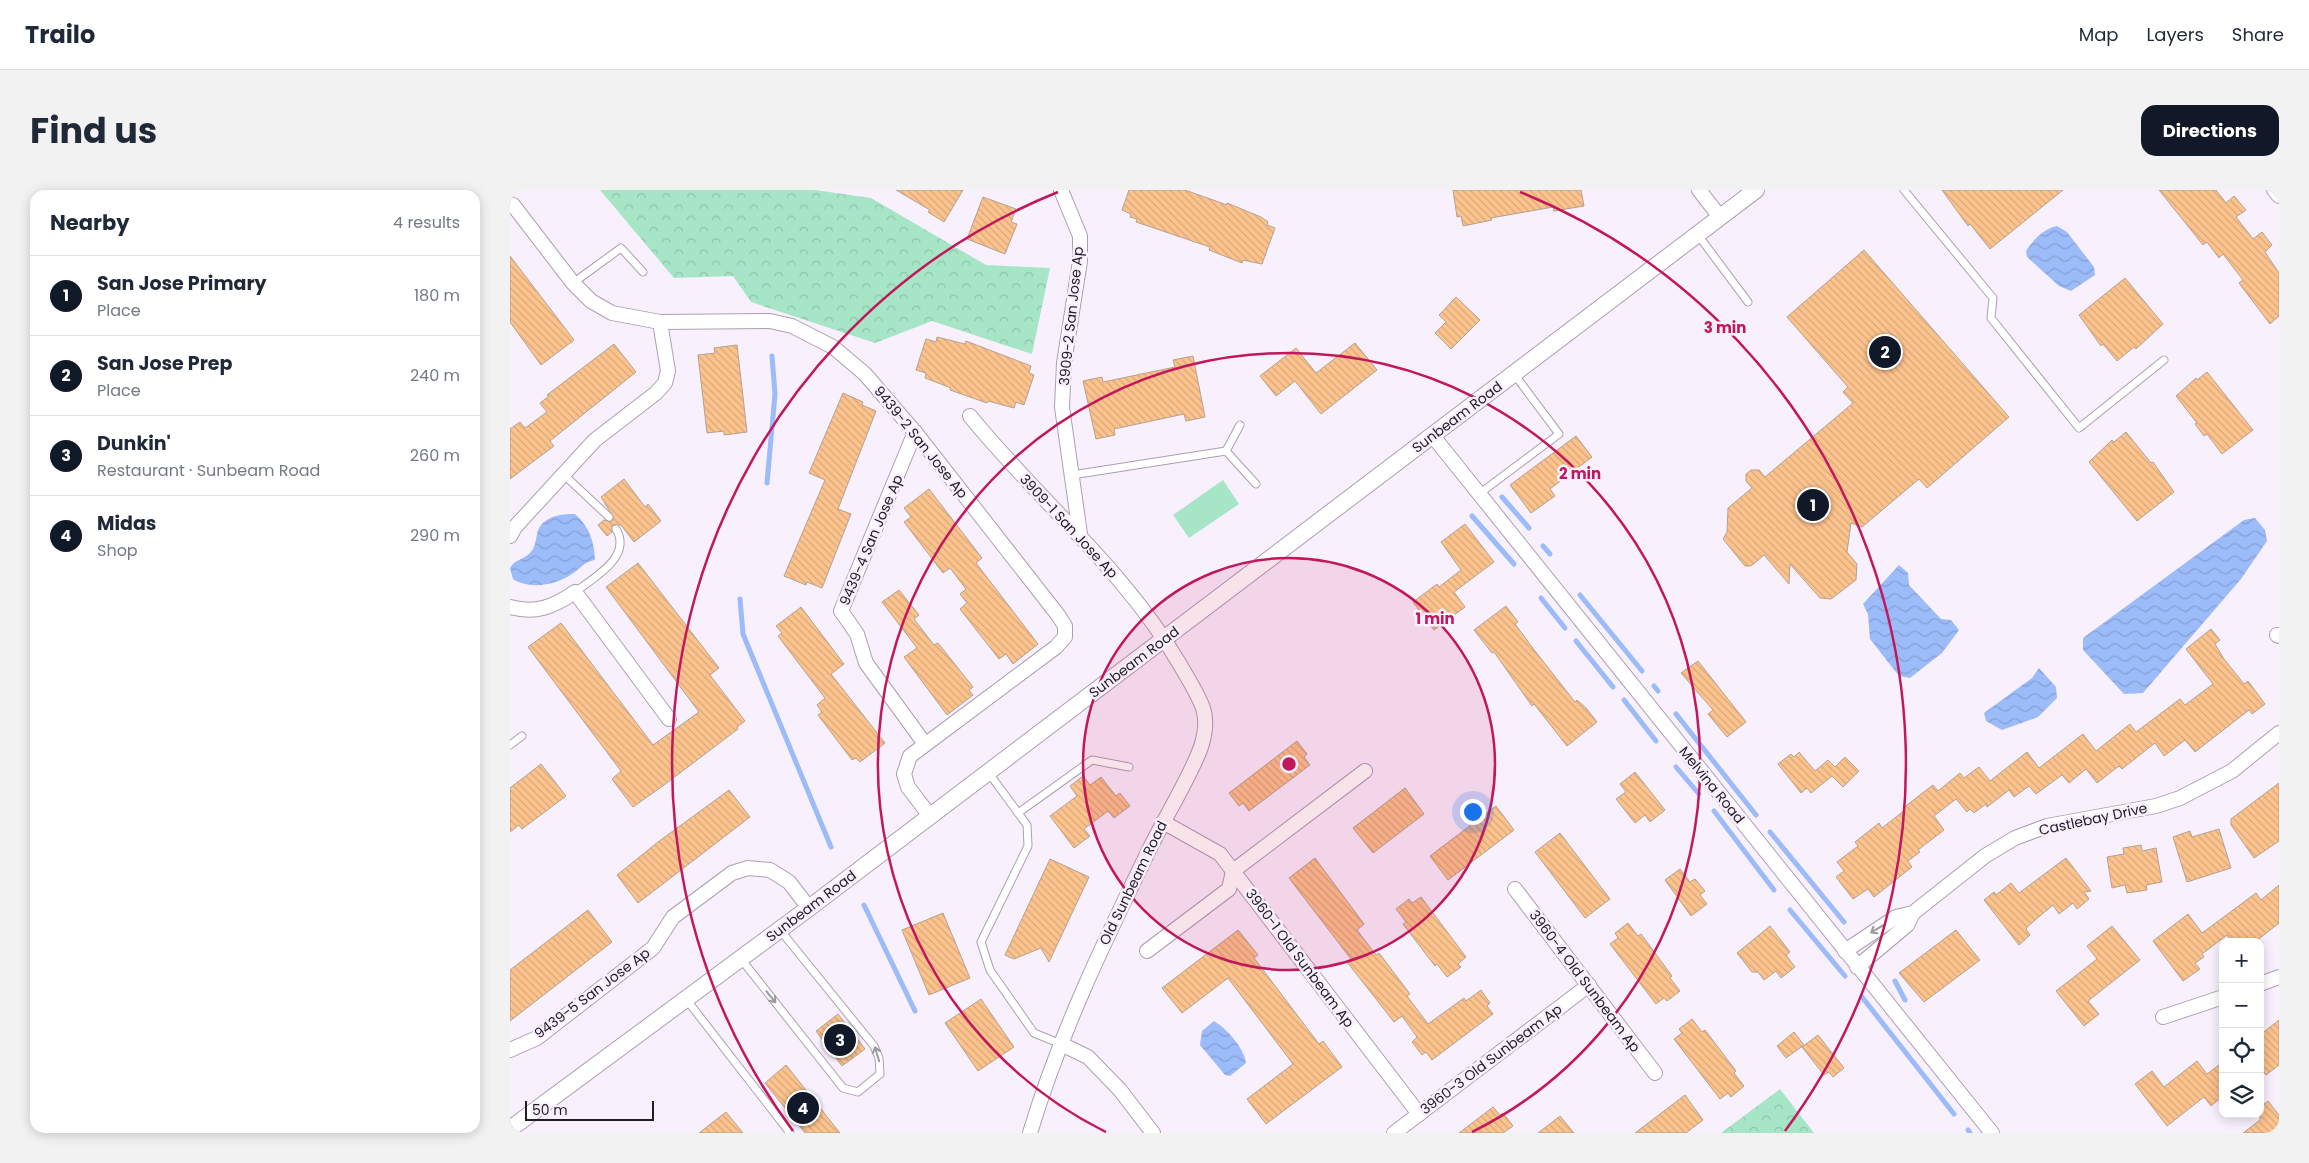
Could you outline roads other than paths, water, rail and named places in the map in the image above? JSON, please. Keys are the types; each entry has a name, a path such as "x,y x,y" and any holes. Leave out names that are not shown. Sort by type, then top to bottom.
{"street":[{"name":"3909-2 San Jose Ap","path":"1061,190 1080,236 1080,262 1064,363 1062,407 1080,534"},
{"name":"Sunbeam Road","path":"510,1129 780,930 1756,190"},
{"path":"2274,190 2279,196"},
{"path":"1703,194 1720,217"},
{"name":"9439-2 San Jose Ap","path":"510,204 513,205 573,283 590,301 612,313 660,322 770,321 792,326 833,348 865,374 916,432 1065,626 1065,638 1056,647 910,756 904,774 908,787 930,816"},
{"path":"510,536 515,527 562,473 595,440 656,393 665,383 668,370 660,322"},
{"name":"3909-1 San Jose Ap","path":"970,416 1008,462 1080,534 1165,639"},
{"name":"9439-4 San Jose Ap","path":"916,432 841,611 857,634 866,663 925,744"},
{"name":"Melvina Road","path":"1432,435 1992,1133"},
{"path":"510,607 524,611 544,610 575,592 670,719"},
{"name":"Old Sunbeam Road","path":"1030,1133 1081,992 1163,822 1198,756 1204,736 1205,719 1203,709 1195,691 1165,639"},
{"name":"Castlebay Drive","path":"1857,966 1907,924 1913,913 1985,856 2015,838 2047,826 2156,806 2180,798 2232,771 2279,733"},
{"path":"1147,951 1229,889 1233,871 1365,771"},
{"name":"3960-1 Old Sunbeam Ap","path":"1163,822 1220,854 1419,1114"},
{"name":"9439-5 San Jose Ap","path":"510,1050 537,1038 653,948 673,917 732,873 748,868 770,870 789,882 809,908"},
{"name":"3960-4 Old Sunbeam Ap","path":"1515,889 1656,1073"},
{"name":"Castlebay Drive","path":"1845,951 1896,917 1913,913"},
{"path":"2263,983 2279,977"},
{"name":"3960-3 Old Sunbeam Ap","path":"1394,1133 1589,985"},
{"path":"2163,1017 2219,998"},
{"path":"1061,1044 1088,1057 1120,1090 1153,1133"}],"lane":[{"path":"1904,190 1993,298 1991,318 2080,428 2164,360"},
{"path":"1698,234 1748,302"},
{"path":"573,283 621,248 643,272"},
{"path":"1479,494 1559,434 1514,373"},
{"path":"1226,451 1240,424"},
{"path":"1072,475 1226,451"},
{"path":"1226,451 1256,484"},
{"path":"562,473 608,517"},
{"path":"575,592 608,566 616,557 620,546 616,529"},
{"path":"510,745 522,736"},
{"path":"1018,813 1092,760 1129,767"},
{"path":"988,772 1027,825 1028,846 981,942 990,970 1034,1033 1061,1044"},
{"path":"740,959 843,1088 858,1092 880,1074 879,1058 874,1046 780,930"},
{"path":"686,999 790,1133"}],"water":[{"path":"2057,226 2067,232 2094,267 2095,275 2071,291 2059,286 2027,257 2026,251 2036,239 2047,229"},
{"path":"575,514 588,530 594,547 595,560 585,564 566,578 543,585 527,584 513,579 510,568 514,563 531,552 539,528 543,523 552,517"},
{"path":"2255,518 2265,530 2267,541 2241,579 2143,693 2124,694 2083,650 2083,638 2244,520"},
{"path":"1899,565 1908,573 1909,585 1941,619 1951,620 1959,630 1942,653 1910,678 1899,676 1870,639 1868,614 1863,604"},
{"path":"2039,668 2056,687 2057,698 2038,717 2002,730 1986,721 1984,713 2032,678"},
{"path":"1214,1021 1234,1039 1245,1057 1246,1063 1230,1076 1225,1075 1200,1045 1202,1031"}],"waterway":[{"path":"767,483 775,394 772,356"},
{"path":"1502,497 1529,528"},
{"path":"1472,516 1514,564"},
{"path":"1543,546 1550,554"},
{"path":"1580,595 1642,671"},
{"path":"1541,598 1565,628"},
{"path":"740,599 743,634 831,847"},
{"path":"1576,641 1613,687"},
{"path":"1654,686 1658,691"},
{"path":"1624,700 1656,741"},
{"path":"1676,714 1756,815"},
{"path":"1676,767 1699,794"},
{"path":"1714,811 1774,890"},
{"path":"1770,832 1844,922"},
{"path":"864,905 915,1011"},
{"path":"1790,910 1845,976"},
{"path":"1895,981 1905,1000"},
{"path":"1862,997 1954,1114"}],"place":[{"name":"San Jose Prep","path":"1885,352"},
{"name":"San Jose Primary","path":"1813,505"},
{"name":"Dunkin'","path":"840,1040"},
{"name":"Midas","path":"803,1108"}]}
